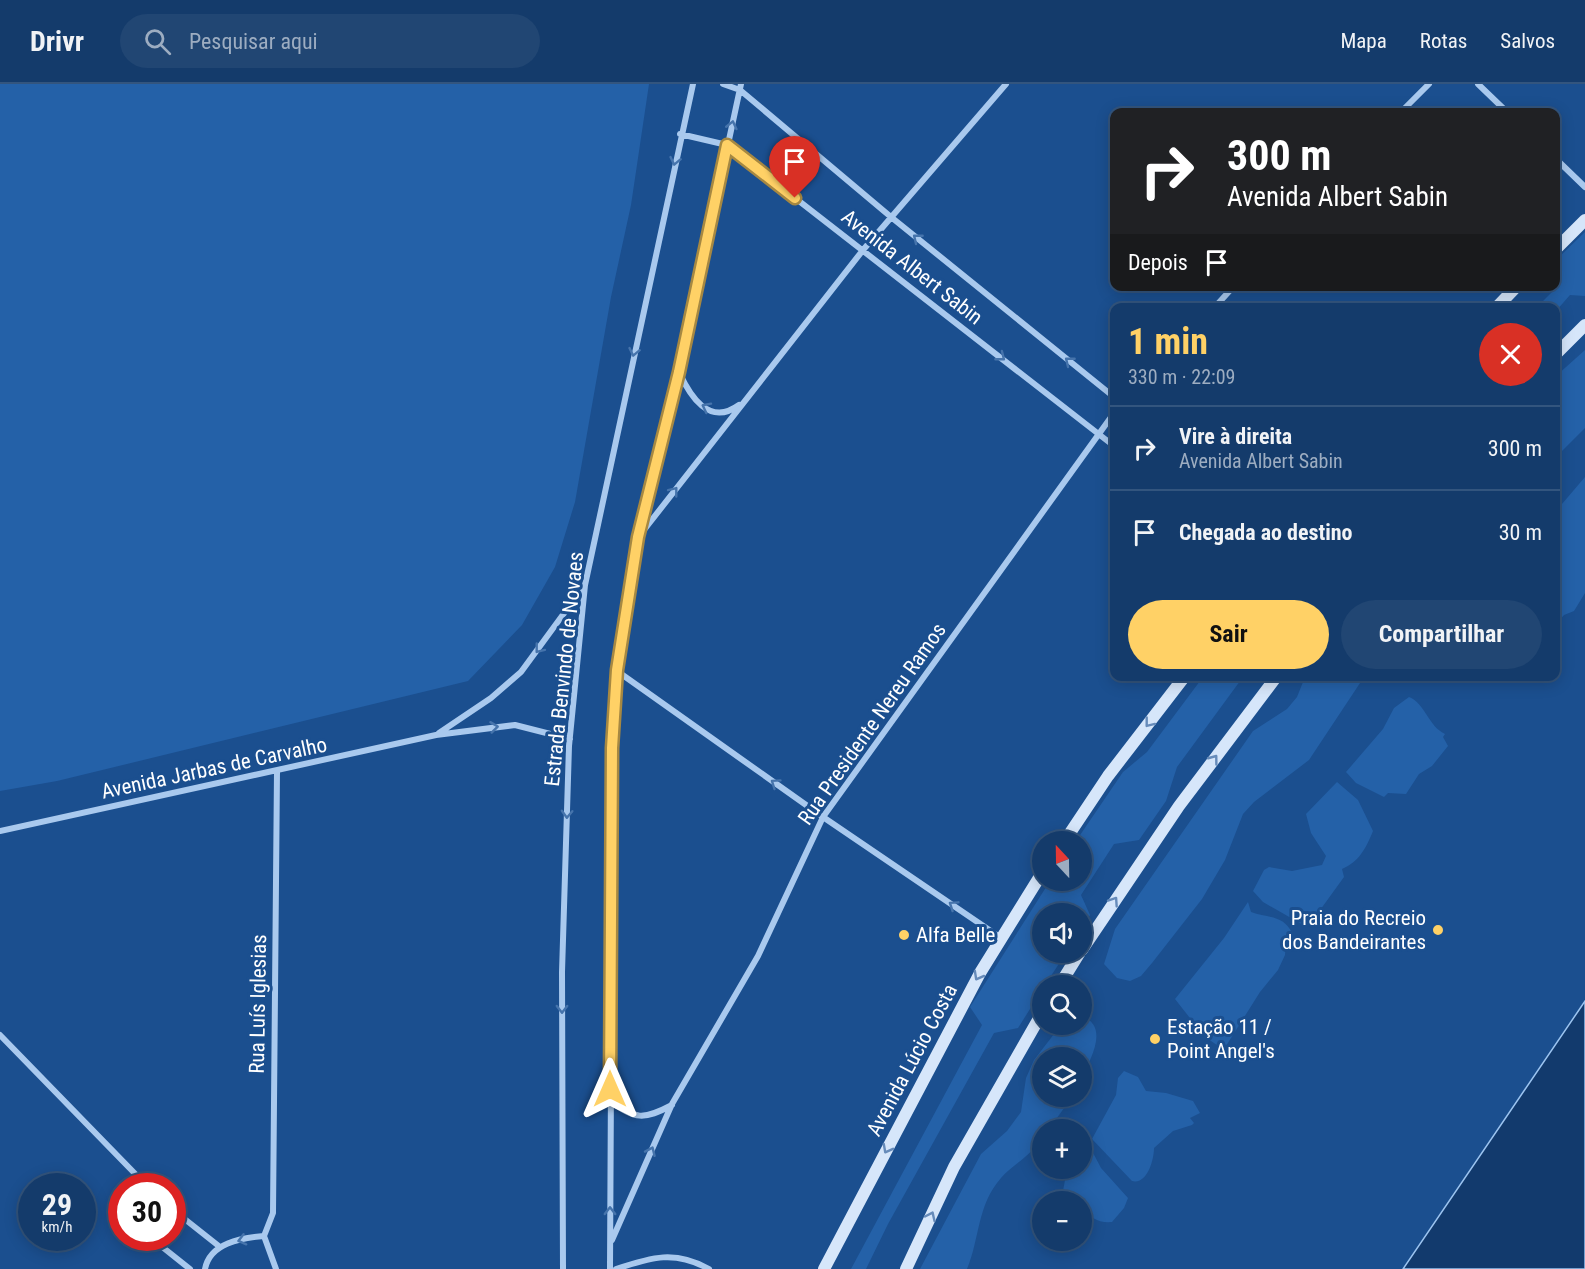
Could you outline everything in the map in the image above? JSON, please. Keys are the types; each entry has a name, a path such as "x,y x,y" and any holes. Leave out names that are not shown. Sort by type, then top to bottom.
{"main road":[{"path":"1560,245 1585,220"},
{"path":"1501,303 1512,291"},
{"path":"1560,350 1585,325"},
{"path":"1071,831 1108,776 1181,681"},
{"path":"1092,935 1267,682"},
{"name":"Avenida Lúcio Costa","path":"824,1269 980,973 1032,889"},
{"path":"906,1269 954,1167 1032,1030"}],"street":[{"name":"Estrada Benvindo de Novaes","path":"563,1269 562,972 570,739 585,585 693,84"},
{"name":"Avenida Albert Sabin","path":"723,84 741,87 891,217 1110,395"},
{"path":"638,537 863,250 1006,84"},
{"path":"1405,108 1429,84"},
{"path":"1478,84 1503,108"},
{"path":"610,1269 612,748 617,670 638,537 679,372 741,87"},
{"name":"Avenida Albert Sabin","path":"681,134 727,145 1110,443"},
{"path":"1560,163 1585,187"},
{"path":"1219,303 1229,291"},
{"path":"679,372 688,394 700,406 714,412 731,411 746,399"},
{"name":"Rua Presidente Nereu Ramos","path":"611,1243 672,1104 758,956 823,817 1110,418"},
{"name":"Avenida Jarbas de Carvalho","path":"436,735 491,698 521,672 585,585"},
{"path":"617,670 823,817 1001,938"},
{"name":"Avenida Jarbas de Carvalho","path":"0,831 436,735 515,725 570,739"},
{"name":"Rua Luís Iglesias","path":"264,1236 273,1213 277,771"},
{"path":"0,1035 134,1173"},
{"path":"609,1100 632,1116 643,1116 672,1104"},
{"path":"186,1220 220,1247"},
{"path":"205,1269 211,1254 220,1247 238,1240 264,1236 276,1269"},
{"path":"167,1251 189,1269"},
{"path":"616,1269 674,1256 687,1258 709,1269"}],"shaded area":[{"path":"0,84 649,84 631,205 611,297 575,502 555,567 522,625 468,681 57,781 0,791"},
{"path":"1585,232 1585,296 1570,295 1560,306 1560,303 1541,303 1553,291 1560,291 1560,256"},
{"path":"1585,350 1585,428 1560,453 1560,372"},
{"path":"1585,477 1585,593 1574,611 1560,620 1560,506"},
{"path":"1200,681 1240,681 1177,767 1166,801 1139,840 1114,844 1092,878 1092,831 1083,831 1123,772 1147,752"},
{"path":"1303,681 1361,681 1309,760 1254,802 1243,814 1225,860 1202,899 1152,963 1141,976 1130,981 1117,978 1104,964 1115,929 1253,731 1287,709 1297,697"},
{"path":"1409,697 1419,704 1434,726 1445,734 1443,737 1448,746 1432,766 1419,774 1406,794 1388,793 1384,797 1356,783 1346,772 1383,729 1394,708"},
{"path":"1337,782 1358,800 1373,831 1361,854 1342,869 1344,877 1310,924 1305,926 1263,902 1253,891 1264,870 1269,867 1292,871 1322,865 1326,856 1311,833 1306,814"},
{"path":"1044,891 1084,891 1081,895 1085,903 1036,903"},
{"path":"1248,902 1251,912 1280,920 1289,927 1292,933 1286,941 1285,955 1278,970 1260,992 1226,1046 1221,1048 1204,1036 1175,999 1224,938"},
{"path":"1032,909 1032,963 1059,963 1052,975 1032,975 1032,1006 1018,1028 994,1033 888,1224 866,1269 851,1269 982,1025 970,1007"},
{"path":"1585,1001 1585,1269 1403,1269 1581,1007"},
{"path":"1092,1024 1095,1028 1096,1044 1092,1055 1092,1047 1044,1047 1053,1035 1092,1035"},
{"path":"1032,1064 1032,1107 1065,1107 1056,1119 1032,1119 1032,1150 1006,1172 993,1188 983,1210 967,1269 920,1269 981,1154 1007,1131 1021,1112 1026,1078"},
{"path":"1124,1071 1138,1077 1146,1091 1166,1093 1193,1101 1200,1113 1190,1118 1194,1123 1192,1125 1173,1131 1154,1148 1149,1170 1142,1179 1137,1181 1132,1181 1092,1139 1116,1095 1118,1078"},
{"path":"1092,1151 1101,1168 1128,1198 1124,1208 1112,1222 1102,1222 1092,1217 1092,1191 1063,1191 1065,1179 1092,1179"}],"place":[{"name":"Praia do Recreio dos Bandeirantes","path":"1438,930"},
{"name":"Alfa Belle","path":"904,935"},
{"name":"Estação 11 / Point Angel's","path":"1155,1039"}],"route":[{"path":"610,1089 612,748 617,670 638,537 679,372 727,145 795,198"}]}
